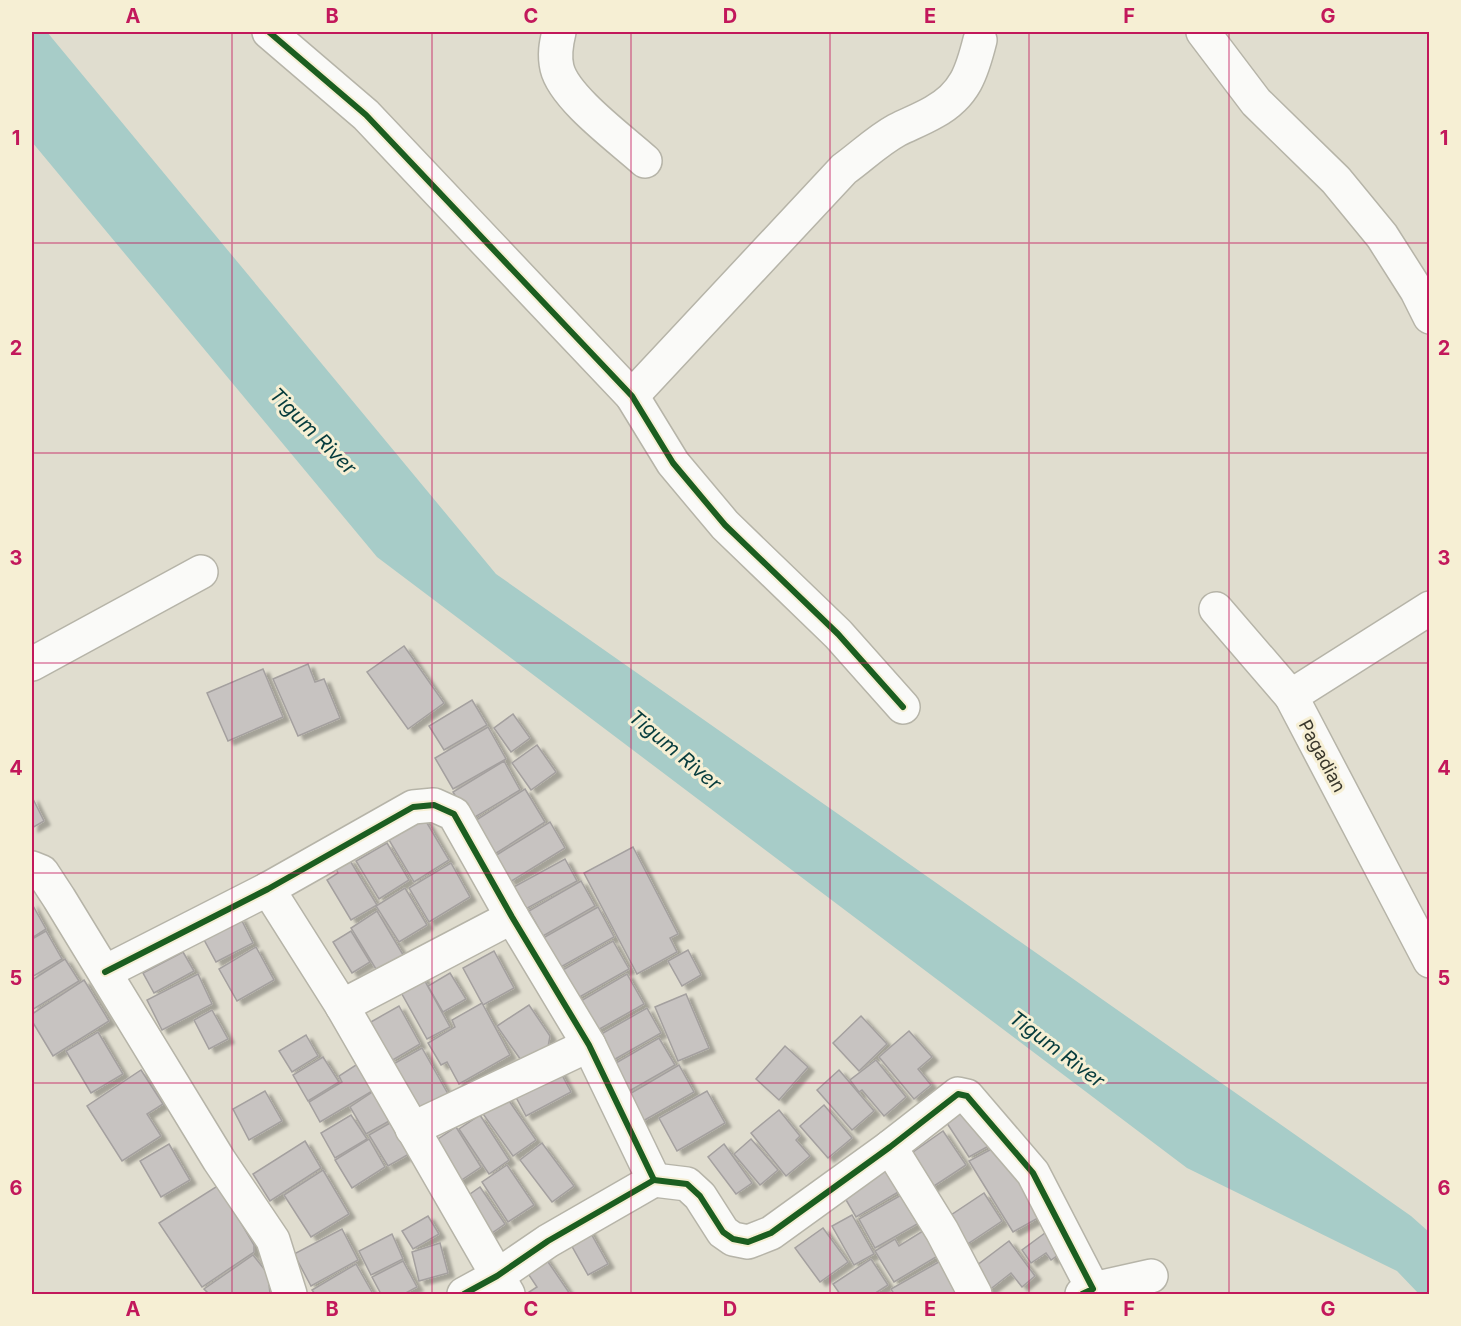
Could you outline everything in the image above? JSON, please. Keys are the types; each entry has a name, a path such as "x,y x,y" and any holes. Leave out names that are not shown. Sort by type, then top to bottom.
{"street":[{"path":"269,32 366,115 632,396 673,463 726,525 838,634 903,707"},
{"path":"559,32 555,52 558,70 564,85 575,98 645,161"},
{"path":"1203,32 1256,102 1336,180 1382,236 1417,291 1430,317"},
{"path":"632,396 844,169 897,130 936,112 951,100 966,84 974,65 980,40"},
{"path":"32,664 201,572"},
{"path":"1291,696 1430,608"},
{"name":"Pagadian","path":"1216,609 1291,696 1430,961"},
{"path":"105,972 268,889 413,807 434,805 454,814 512,917 590,1045 654,1180"},
{"path":"32,868 42,872 219,1160 273,1240 290,1294"},
{"path":"268,889 342,1006 502,1285"},
{"path":"342,1006 512,917"},
{"path":"412,1129 590,1045"},
{"path":"464,1294 502,1285 548,1241 654,1180 687,1184 700,1196 723,1232 733,1239 748,1242 771,1233 890,1147 958,1094 967,1096 1033,1173 1088,1292 1151,1276"},
{"path":"890,1147 942,1231 975,1294"}],"water":[{"name":"Tigum River","path":"32,32 47,32 496,574 1411,1216 1429,1232 1429,1294 1419,1294 1397,1271 1187,1168 377,557 32,142"}],"building":[{"path":"404,646 444,703 408,729 367,672"},
{"path":"308,664 315,682 324,679 340,718 298,736 273,679"},
{"path":"263,669 283,717 228,741 207,693"},
{"path":"472,700 487,725 444,750 429,726"},
{"path":"513,714 530,738 511,752 494,728"},
{"path":"488,727 506,759 453,789 435,758"},
{"path":"537,745 556,772 531,790 512,763"},
{"path":"504,761 520,790 470,820 453,792"},
{"path":"525,789 545,822 490,857 470,824"},
{"path":"32,797 44,821 32,828"},
{"path":"424,818 449,860 414,882 389,840"},
{"path":"550,822 565,848 510,882 495,856"},
{"path":"387,843 409,880 379,899 356,861"},
{"path":"633,847 678,934 670,938 677,952 637,974 584,873"},
{"path":"349,859 377,905 351,920 327,880 338,873 335,867"},
{"path":"565,859 577,881 522,911 510,889"},
{"path":"451,863 470,897 429,922 409,888"},
{"path":"581,881 595,906 543,936 529,911"},
{"path":"405,888 427,925 399,942 376,906"},
{"path":"32,904 46,929 32,938"},
{"path":"598,907 614,937 559,968 543,938"},
{"path":"377,911 405,958 379,974 351,928"},
{"path":"240,917 253,943 216,962 202,936"},
{"path":"46,931 62,959 32,977 32,939"},
{"path":"351,931 370,962 352,973 333,942"},
{"path":"613,941 629,969 576,999 561,971"},
{"path":"256,947 274,980 237,1001 219,969"},
{"path":"688,950 701,975 682,986 668,961"},
{"path":"494,951 514,988 483,1005 463,968"},
{"path":"183,952 194,971 154,993 143,973"},
{"path":"65,959 79,981 32,1010 32,980"},
{"path":"450,973 466,999 443,1012 428,986"},
{"path":"198,974 212,1004 162,1030 147,1000"},
{"path":"421,974 450,1027 427,1039 398,987"},
{"path":"627,974 644,1004 596,1031 579,1002"},
{"path":"84,980 109,1021 53,1056 32,1021 32,1014"},
{"path":"686,994 709,1048 678,1061 655,1007"},
{"path":"482,1003 510,1055 459,1084 447,1062 441,1065 428,1043 455,1027 452,1020"},
{"path":"529,1005 550,1036 548,1047 523,1063 497,1026"},
{"path":"399,1006 420,1044 391,1061 369,1023"},
{"path":"647,1008 661,1033 610,1062 596,1037"},
{"path":"212,1010 228,1039 209,1049 194,1020"},
{"path":"861,1016 887,1044 859,1071 833,1043"},
{"path":"909,1031 932,1057 918,1069 931,1085 914,1099 879,1057"},
{"path":"98,1032 123,1074 91,1093 66,1051"},
{"path":"306,1035 318,1056 292,1072 279,1051"},
{"path":"659,1038 675,1065 624,1094 609,1067"},
{"path":"785,1046 808,1067 779,1100 756,1079"},
{"path":"422,1048 448,1094 414,1113 388,1067"},
{"path":"323,1057 339,1082 308,1101 293,1075"},
{"path":"876,1060 906,1097 884,1116 862,1090 859,1092 850,1080"},
{"path":"359,1063 374,1090 320,1122 309,1102 342,1082 339,1076"},
{"path":"556,1064 571,1092 526,1116 511,1088"},
{"path":"679,1065 694,1092 636,1125 621,1099"},
{"path":"141,1070 163,1104 147,1114 161,1136 122,1161 87,1106"},
{"path":"839,1070 874,1111 852,1130 817,1090"},
{"path":"265,1091 282,1121 249,1140 233,1109"},
{"path":"374,1091 391,1120 366,1134 350,1107"},
{"path":"707,1091 725,1123 677,1151 659,1118"},
{"path":"505,1095 536,1140 513,1156 481,1111"},
{"path":"967,1100 994,1143 969,1157 941,1114"},
{"path":"824,1105 852,1138 828,1158 800,1126"},
{"path":"779,1110 800,1136 796,1140 810,1156 786,1176 751,1133"},
{"path":"351,1115 367,1139 335,1158 321,1133"},
{"path":"480,1115 509,1160 489,1174 459,1129"},
{"path":"390,1123 409,1154 388,1166 369,1135"},
{"path":"456,1127 481,1167 457,1183 432,1143"},
{"path":"943,1131 966,1165 928,1190 906,1157"},
{"path":"369,1139 385,1167 352,1188 335,1160"},
{"path":"751,1139 778,1170 760,1185 734,1154"},
{"path":"305,1141 321,1168 270,1201 253,1174"},
{"path":"542,1143 574,1186 552,1202 520,1160"},
{"path":"1003,1143 1047,1213 1013,1232 969,1161"},
{"path":"169,1144 190,1180 161,1197 140,1161"},
{"path":"724,1144 752,1183 736,1194 708,1157"},
{"path":"507,1165 534,1205 508,1222 482,1182"},
{"path":"885,1167 900,1191 856,1217 842,1193"},
{"path":"323,1170 349,1214 311,1237 284,1195"},
{"path":"219,1185 254,1245 254,1252 202,1287 159,1223"},
{"path":"480,1187 505,1224 489,1235 463,1199"},
{"path":"984,1193 1002,1221 966,1245 948,1217"},
{"path":"903,1194 919,1223 875,1248 859,1219"},
{"path":"852,1215 874,1254 854,1265 832,1226"},
{"path":"428,1216 439,1234 413,1249 402,1231"},
{"path":"585,1223 608,1264 588,1275 565,1234"},
{"path":"823,1228 848,1262 820,1282 795,1248"},
{"path":"342,1229 358,1260 311,1286 294,1254"},
{"path":"926,1229 941,1254 894,1282 875,1251 895,1239 899,1246"},
{"path":"1045,1233 1067,1249 1051,1260 1046,1253 1031,1263 1022,1250"},
{"path":"392,1234 403,1259 371,1275 359,1251"},
{"path":"1009,1241 1035,1276 1022,1287 1011,1273 988,1291 972,1269"},
{"path":"440,1243 448,1273 419,1281 412,1252"},
{"path":"253,1255 268,1274 270,1294 209,1294 204,1289"},
{"path":"544,1256 570,1294 526,1294 537,1287 525,1269"},
{"path":"871,1259 888,1285 874,1294 840,1294 833,1284"},
{"path":"944,1259 961,1294 894,1294 891,1289"},
{"path":"403,1261 417,1287 404,1294 381,1294 372,1277"},
{"path":"356,1264 373,1294 315,1294 312,1290"}],"cycle path":[{"path":"269,32 366,115 632,396 673,463 725,525 838,634 903,707"},
{"path":"105,972 268,889 413,807 434,805 454,814 512,917 589,1045 654,1180 548,1241 497,1276 464,1294"},
{"path":"654,1180 687,1184 700,1196 723,1232 733,1239 748,1242 771,1233 890,1147 958,1094 967,1096 1033,1173 1093,1289 1082,1294"}]}
